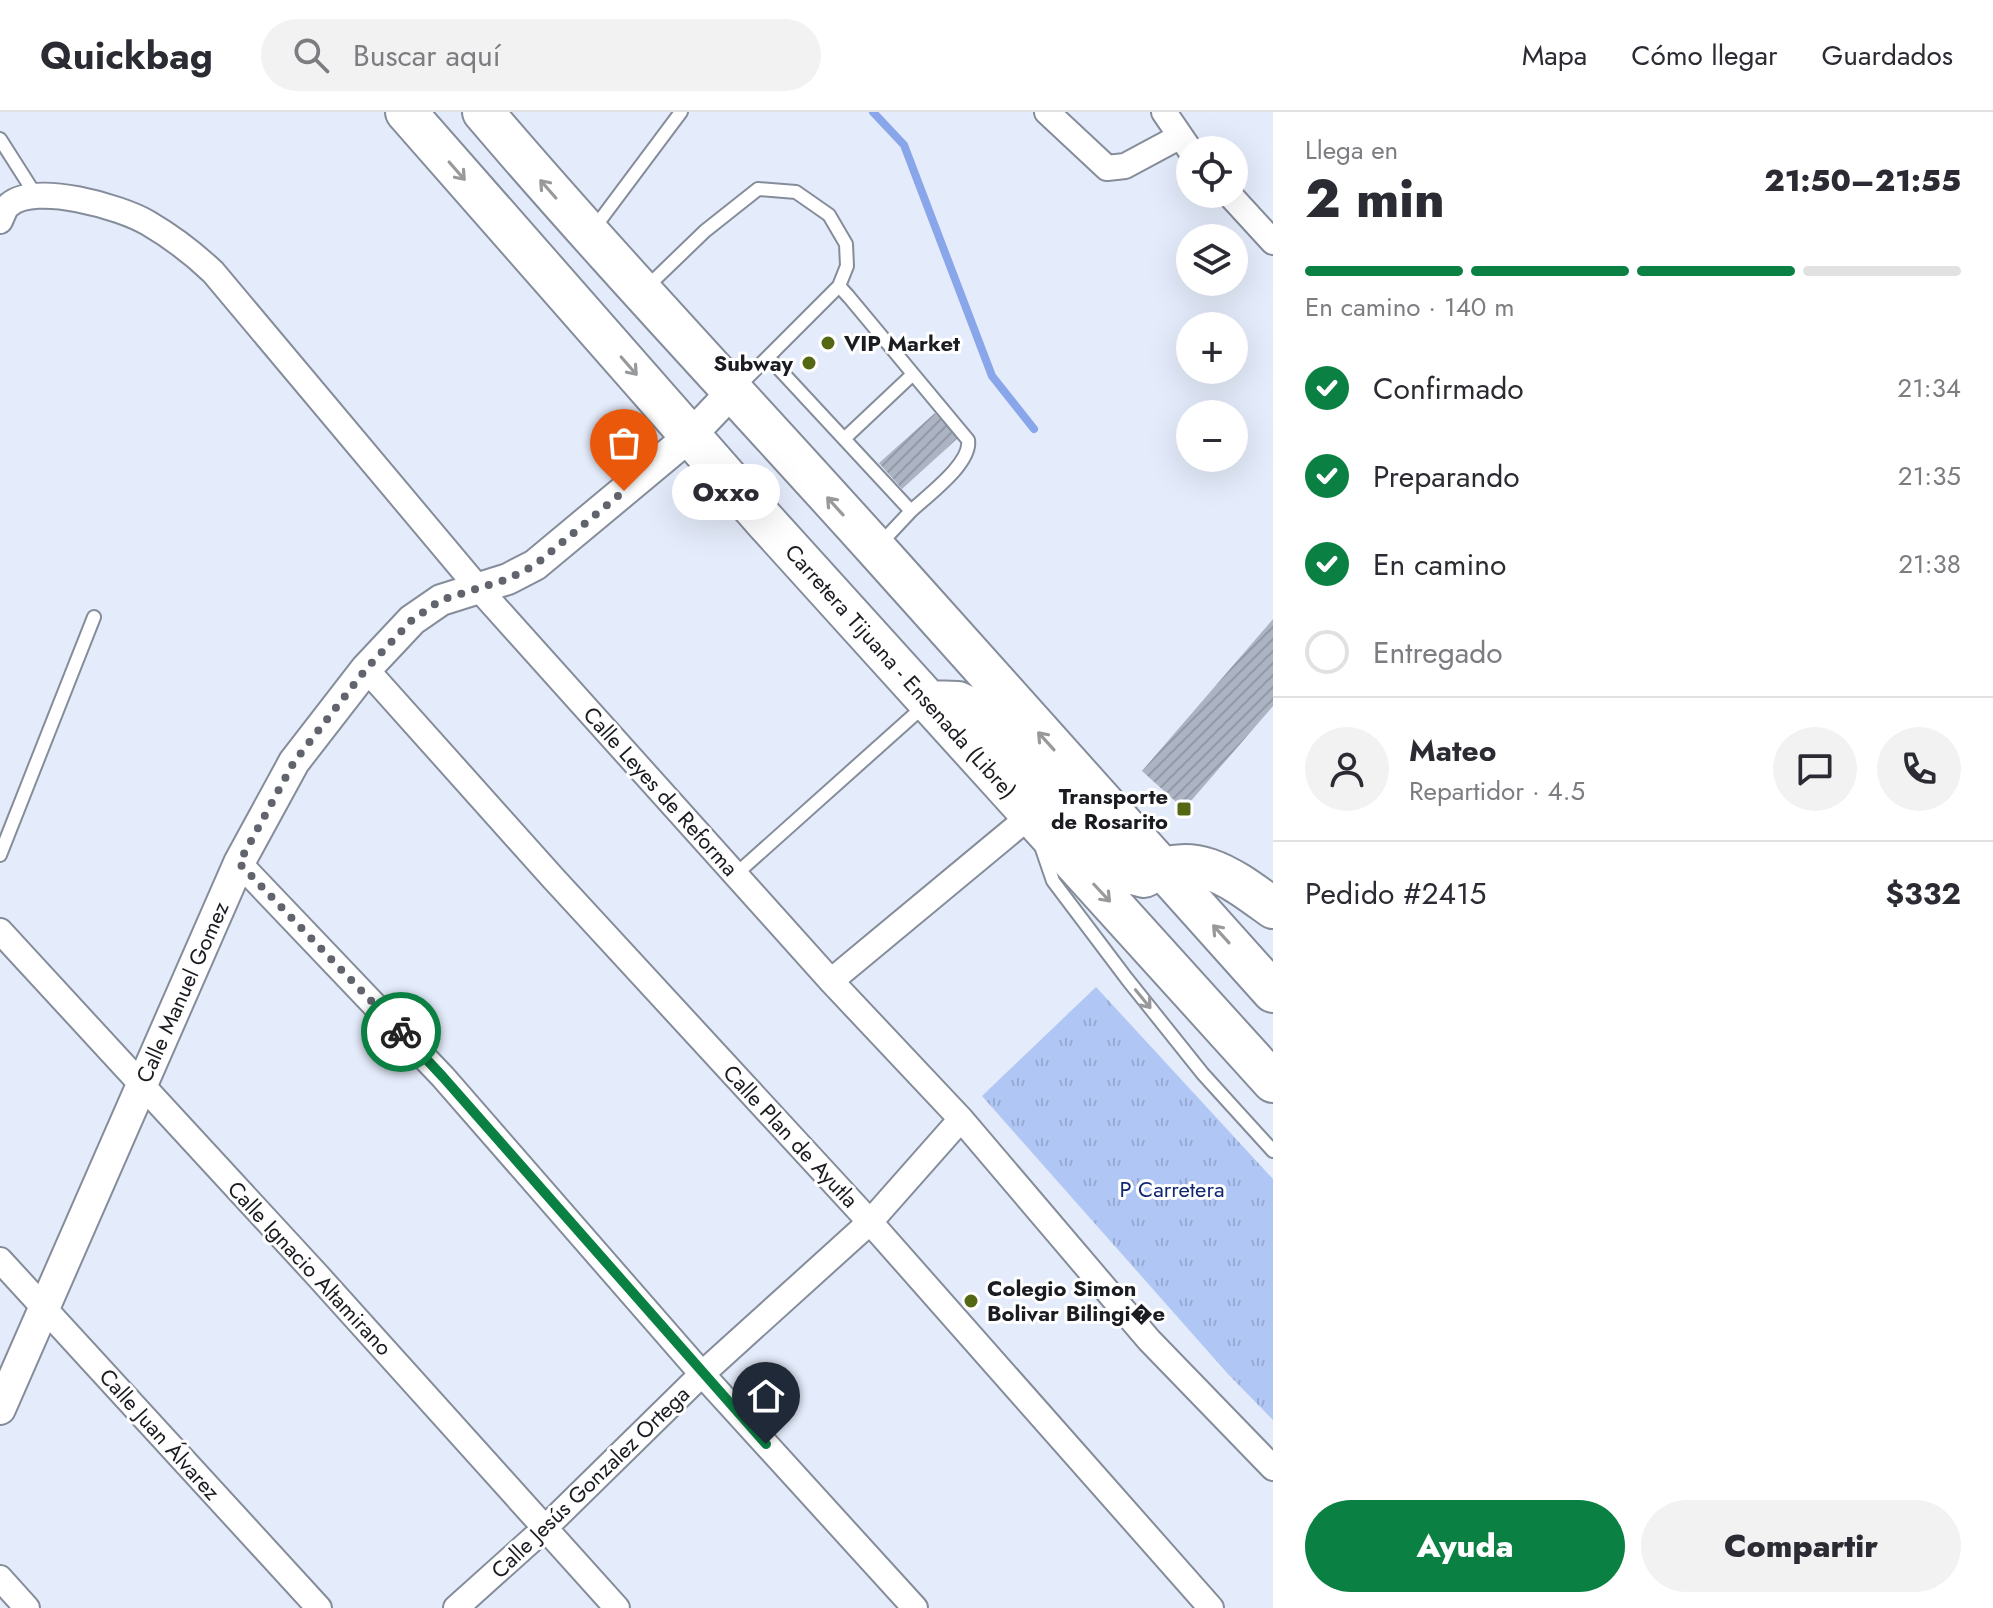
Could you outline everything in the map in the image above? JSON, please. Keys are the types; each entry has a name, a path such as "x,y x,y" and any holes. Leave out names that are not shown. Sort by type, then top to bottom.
{"highway":[{"name":"Carretera Tijuana - Ensenada (Libre)","path":"406,112 690,436 1273,1082"},
{"path":"483,112 589,235 876,549 1273,992"},
{"path":"929,701 958,702 977,711 1119,865 1133,874 1144,877 1159,868 1189,864 1225,874 1273,908"}],"street":[{"path":"1047,112 1107,168 1125,166 1176,147"},
{"path":"1164,112 1179,136"},
{"path":"5,213 35,194"},
{"name":"Calle Leyes de Reforma","path":"35,194 95,203 145,221 188,249 213,272 479,589 831,981 961,1119 1149,1340 1273,1468"},
{"path":"1242,208 1273,242"},
{"name":"Calle Manuel Gomez","path":"0,1409 239,863 294,762 366,669 412,620 441,600 508,579 535,565 690,436 732,392"},
{"name":"Calle Plan de Ayutla","path":"366,669 553,878 870,1222 1211,1608"},
{"path":"831,981 1031,815"},
{"path":"239,863 443,1077 702,1374 915,1608"},
{"name":"Calle Ignacio Altamirano","path":"0,931 617,1608"},
{"name":"Calle Jesús Gonzalez Ortega","path":"456,1608 545,1528 702,1374 870,1222 961,1119"},
{"name":"Calle Juan Álvarez","path":"0,1260 319,1608"},
{"path":"0,1578 27,1608"}],"lane":[{"path":"589,235 681,112"},
{"path":"0,139 35,194"},
{"path":"642,292 705,231 758,189 796,192 829,215 846,244 847,266 839,286 732,392"},
{"path":"839,286 964,433 970,447 963,461 876,549"},
{"path":"768,357 911,511"},
{"path":"844,439 912,375"},
{"path":"0,855 94,617"},
{"path":"735,875 929,701"},
{"path":"1031,815 1053,881 1194,1062 1273,1151"}],"green space":[{"name":"P Carretera","path":"1096,987 1273,1179 1273,1420 1228,1374 982,1096"}],"building":[{"path":"935,413 958,438 902,489 879,463"},
{"path":"1273,619 1273,706 1184,809 1142,771"}],"waterway":[{"path":"873,112 904,145 992,376 1034,429"}],"way so far":[{"path":"401,1032 239,863 294,762 366,669 412,620 441,600 508,579 535,565 624,491"}],"place":[{"name":"VIP Market","path":"828,343"},
{"name":"Subway","path":"809,363"},
{"name":"Oxxo","path":"624,491"},
{"name":"Transporte de Rosarito","path":"1184,809"},
{"name":"Colegio Simon Bolivar Bilingi�e","path":"971,1301"}],"route":[{"path":"401,1032 766,1444"}]}
